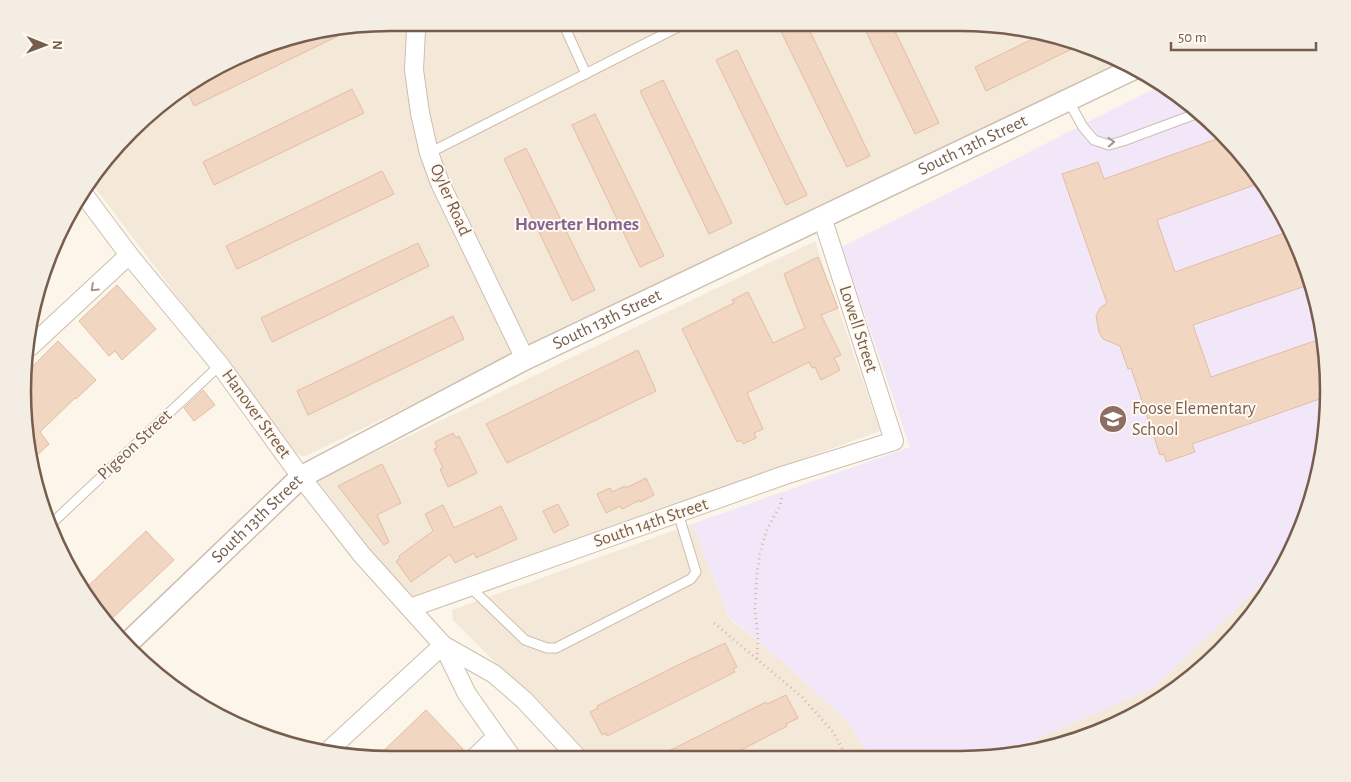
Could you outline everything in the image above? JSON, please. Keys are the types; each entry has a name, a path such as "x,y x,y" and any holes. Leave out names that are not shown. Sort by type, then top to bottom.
{"street":[{"name":"Oyler Road","path":"417,31 414,70 420,113 429,154 440,183 525,359"},
{"name":"South 13th Street","path":"132,639 301,477 525,359 1127,72"},
{"name":"Hanover Street","path":"87,199 129,254 220,365 301,477 362,555 443,645 467,694 507,751"},
{"name":"Lowell Street","path":"822,217 894,440"},
{"path":"34,343 129,254"},
{"name":"South 14th Street","path":"410,608 785,475 894,440"},
{"path":"333,746 443,645 494,674 558,734 572,751"},
{"path":"481,751 496,737"}],"lane":[{"path":"567,31 586,74"},
{"path":"429,154 670,31"},
{"path":"1068,100 1083,127 1094,140 1109,145 1191,116"},
{"name":"Pigeon Street","path":"55,520 220,365"},
{"path":"470,587 525,640 546,648 556,648 691,579 696,572 678,513"}],"path":[{"path":"757,660 758,640 755,608 759,559 767,529 780,506 785,475"},
{"path":"714,623 802,697 833,732 844,751"}],"shaded area":[{"path":"391,31 984,32 1030,38 1076,50 1113,65 306,456 296,453 95,187 121,154 154,121 191,92 232,68 275,50 321,38 344,34"},
{"name":"Foose Elementary School","path":"1154,88 1179,106 1214,137 1259,191 1272,211 1292,253 1301,275 1313,321 1317,344 1320,391 1317,438 1313,461 1301,507 1283,550 1266,580 1155,687 1024,745 960,751 866,751 847,721 777,657 730,618 692,524 910,447 842,247"},
{"path":"815,241 880,431 411,602 317,480"},
{"path":"692,524 730,619 777,657 847,721 866,751 582,751 453,620 452,610"},
{"path":"1266,580 1245,610 1214,645 1160,690 1119,714 1076,732 1024,745 1155,687"}],"building":[{"path":"781,31 810,31 870,156 847,167"},
{"path":"866,31 895,31 939,123 915,134"},
{"path":"340,35 340,35 194,106 189,94 232,68 275,50"},
{"path":"1033,39 1072,49 986,91 975,67"},
{"path":"737,50 807,195 786,205 716,60"},
{"path":"663,80 732,223 709,234 640,91"},
{"path":"352,89 364,113 214,185 203,162"},
{"path":"595,114 664,256 640,267 572,125"},
{"path":"1216,139 1255,185 1157,220 1175,272 1284,233 1304,286 1193,325 1211,377 1316,340 1320,399 1192,444 1195,452 1166,462 1164,454 1160,455 1131,368 1128,369 1120,346 1103,339 1099,332 1096,316 1100,308 1107,303 1062,174 1098,162 1104,179"},
{"path":"526,148 595,290 572,301 504,159"},
{"path":"382,171 394,194 237,269 226,246"},
{"path":"418,243 429,266 272,342 261,318"},
{"path":"818,257 838,308 821,315 841,355 834,358 840,370 821,380 815,367 812,368 809,362 747,393 763,429 754,433 756,438 743,444 741,440 737,442 682,329 734,303 732,300 748,292 773,343 805,328 784,274"},
{"path":"117,285 156,329 122,360 115,351 109,356 79,321"},
{"path":"453,316 464,339 308,415 297,391"},
{"path":"58,341 96,380 40,432 49,444 37,455 32,415 32,367"},
{"path":"638,350 656,391 507,463 486,424"},
{"path":"203,390 215,405 194,421 184,408"},
{"path":"453,433 456,438 459,436 477,473 448,487 440,469 443,468 434,449 437,448 435,442"},
{"path":"382,464 401,503 377,515 389,542 384,545 338,486"},
{"path":"646,478 654,495 622,509 620,506 606,513 597,494 610,488 612,492 625,486 626,488"},
{"path":"558,504 569,525 554,533 543,511"},
{"path":"443,505 454,528 501,506 517,539 476,558 474,553 455,563 450,554 411,582 396,561 400,558 399,556 433,531 425,514"},
{"path":"146,531 174,560 113,618 89,586"},
{"path":"725,643 737,667 733,669 735,672 607,736 606,733 602,735 590,712 598,708 597,706"},
{"path":"786,695 798,718 786,724 787,726 739,751 669,751 766,702 767,704"},
{"path":"426,710 463,749 461,751 384,751"}],"place":[{"name":"Foose Elementary School","path":"1113,419"}],"district":[{"name":"Hoverter Homes","path":"577,224"}]}
